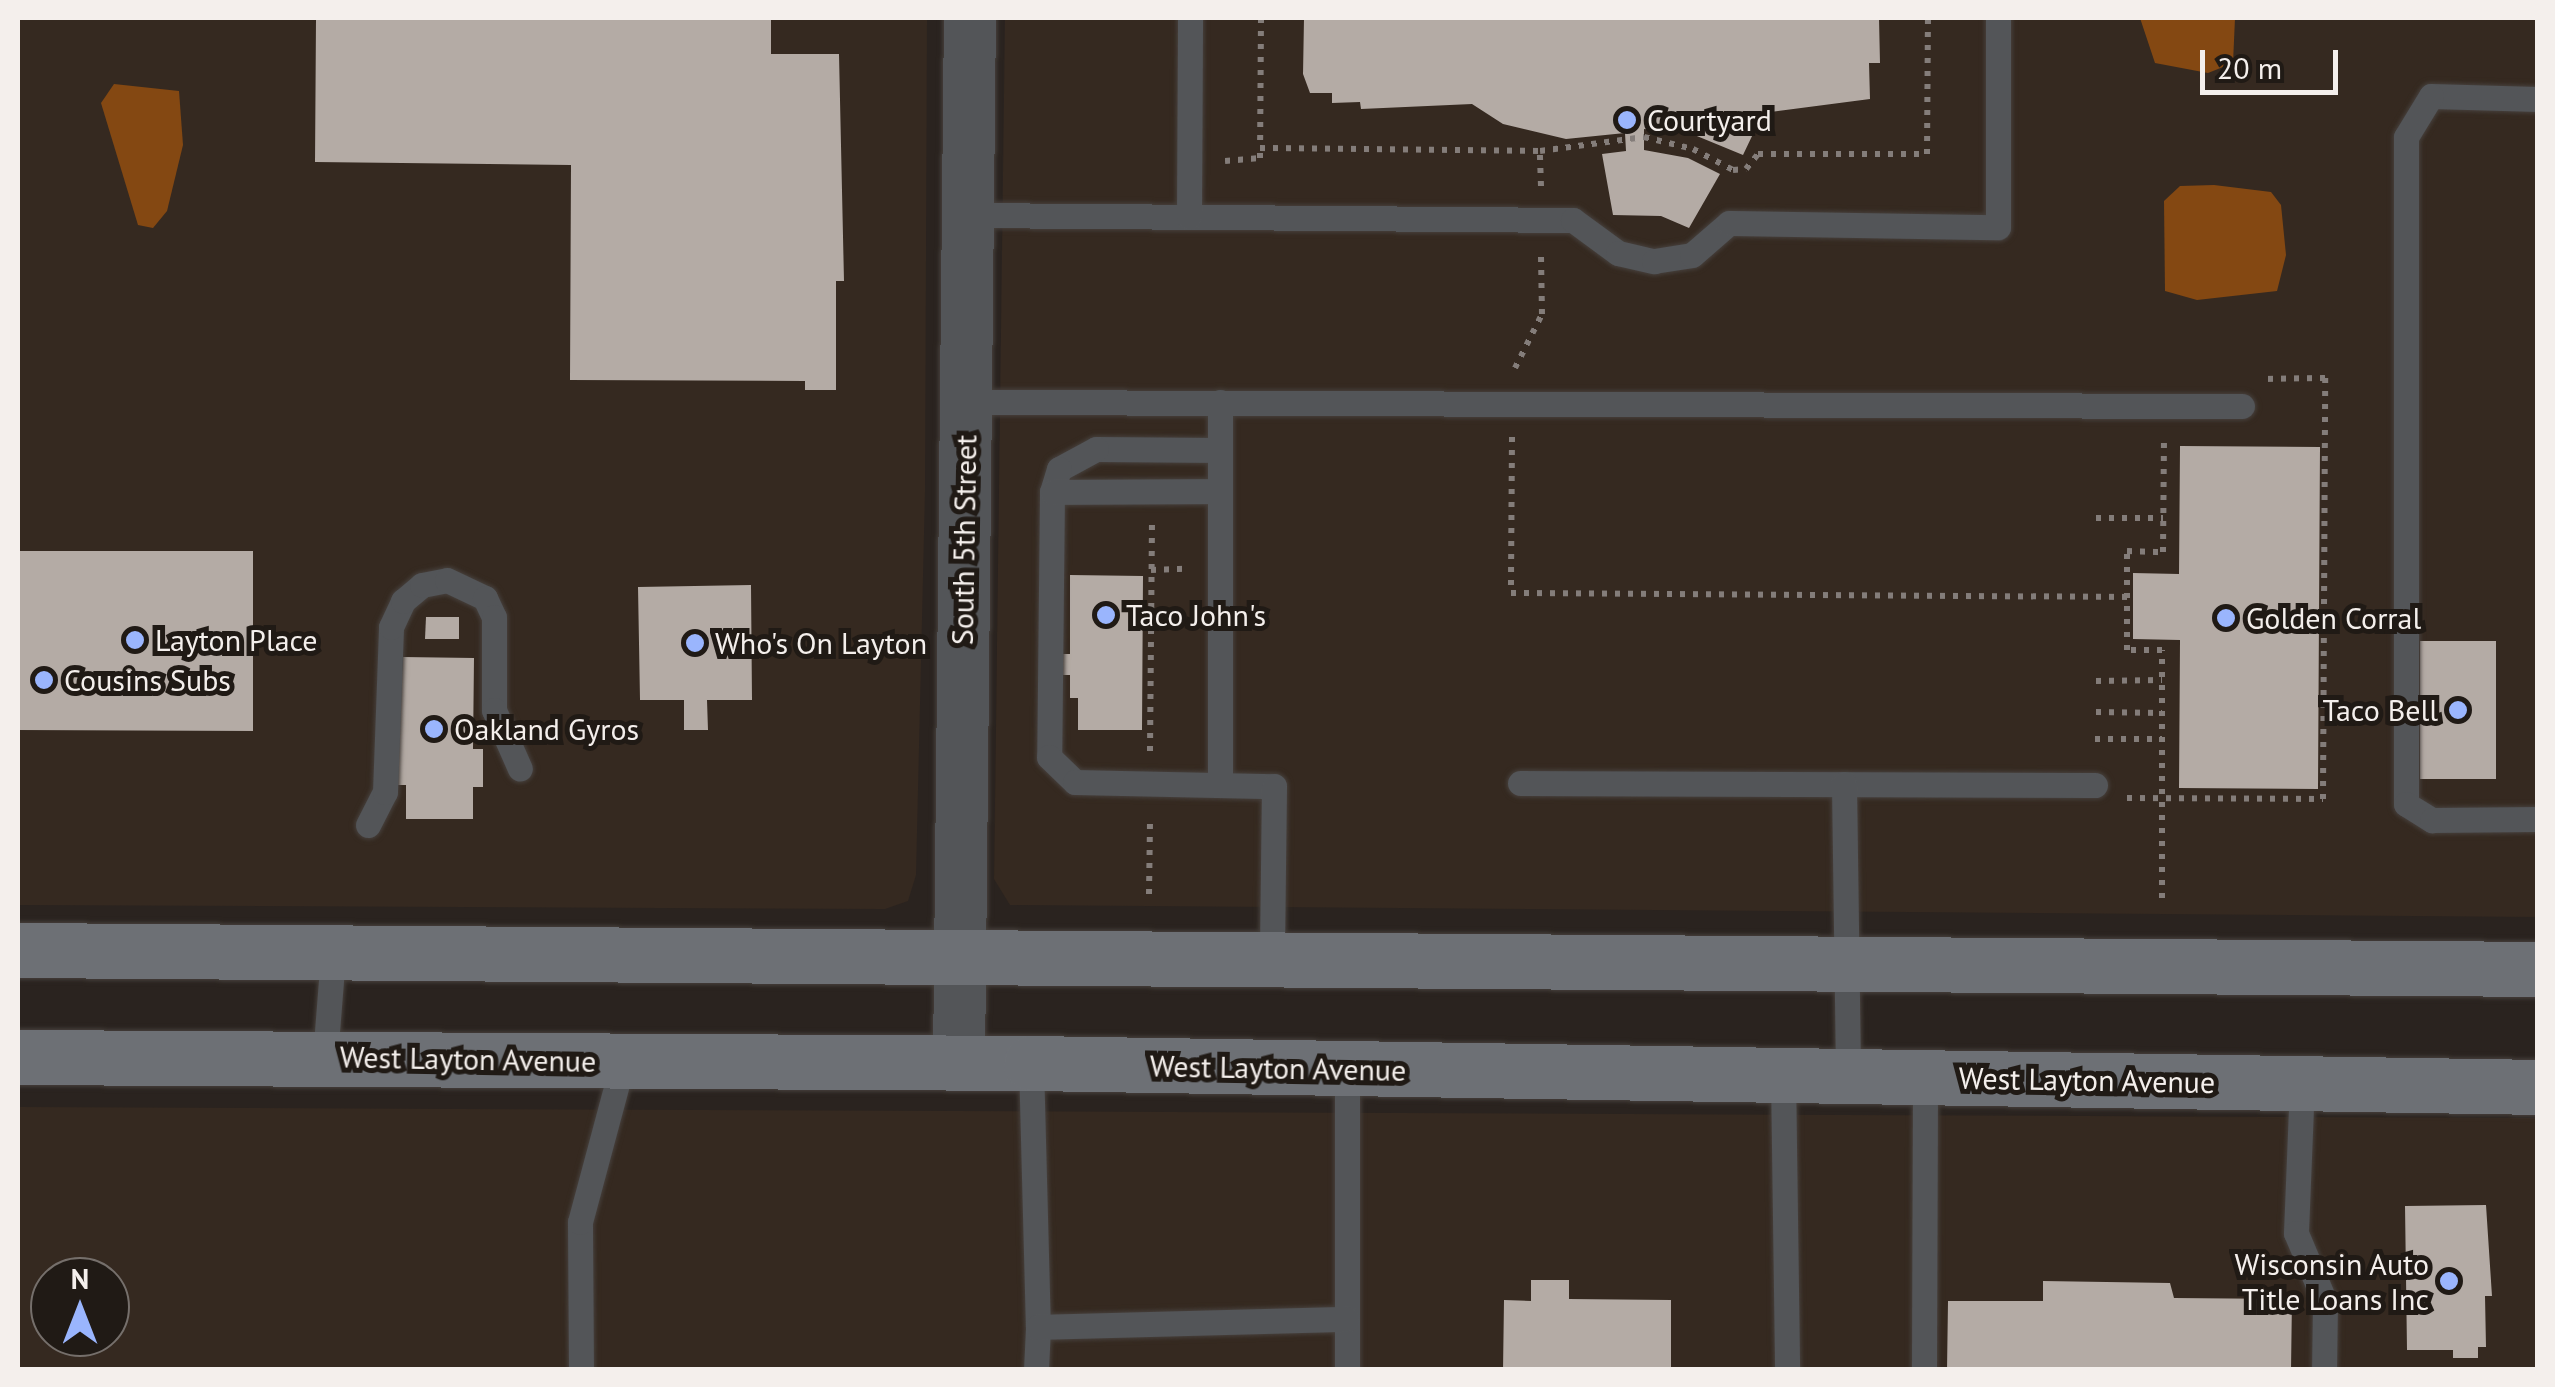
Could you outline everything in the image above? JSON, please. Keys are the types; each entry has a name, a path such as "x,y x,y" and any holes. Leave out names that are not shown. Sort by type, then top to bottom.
{"main road":[{"path":"18,950 333,956 2538,969"},
{"name":"West Layton Avenue","path":"18,1057 1032,1062 2538,1087"}],"street":[{"name":"South 5th Street","path":"959,1062 970,18"}],"lane":[{"path":"1189,217 1190,18"},
{"path":"968,215 1572,220 1618,253 1654,260 1692,255 1729,223 1998,227 1998,18"},
{"path":"2538,98 2430,96 2406,137 2406,804 2432,820 2538,819"},
{"path":"965,402 2242,406"},
{"path":"1220,402 1220,785"},
{"path":"1220,450 1096,448 1059,469 1052,492 1049,757 1075,782 1274,786 1272,960"},
{"path":"1052,492 1220,491"},
{"path":"368,825 385,792 391,627 404,600 422,585 447,580 485,598 494,618 494,710 520,770"},
{"path":"1520,783 2095,785"},
{"path":"1844,784 1848,1076"},
{"path":"325,1057 333,956"},
{"path":"581,1370 580,1222 623,1061"},
{"path":"1032,1062 1036,1370"},
{"path":"1346,1070 1347,1370"},
{"path":"1784,1074 1787,1370"},
{"path":"1924,1370 1925,1078"},
{"path":"2302,1083 2296,1233 2325,1302 2324,1370"},
{"path":"1038,1328 1347,1319"}],"path":[{"path":"1189,168 1260,158 1261,18"},
{"path":"1260,148 1540,151 1644,137 1693,148 1733,170 1746,169 1758,154 1926,154 1928,18"},
{"path":"1514,377 1516,356 1542,314 1540,151"},
{"path":"2095,785 2122,798 2323,798 2324,378 2250,379 2242,406"},
{"path":"2162,898 2162,650 2127,650 2127,552 2163,552 2164,406"},
{"path":"1512,432 1510,593 2130,598"},
{"path":"1150,751 1152,491"},
{"path":"2096,518 2163,518"},
{"path":"2096,681 2162,680"},
{"path":"2096,712 2162,712"},
{"path":"2095,739 2162,740"},
{"path":"1149,894 1150,808"}],"shaded area":[{"path":"18,18 927,18 925,491 916,875 908,901 885,909 18,905"},
{"path":"1005,18 2537,18 2537,917 1010,905 994,879"},
{"path":"2140,18 2235,18 2233,63 2208,73 2155,63"},
{"path":"114,84 179,91 183,145 167,211 153,228 138,225 101,103"},
{"path":"2214,185 2271,192 2281,205 2286,255 2277,291 2197,300 2165,291 2164,201 2180,186"},
{"path":"18,1107 2537,1118 2537,1369 18,1369"}],"building":[{"path":"316,18 771,18 771,54 839,54 844,281 836,281 836,390 805,390 805,381 570,380 571,165 315,162"},
{"name":"Courtyard","path":"1304,18 1879,18 1880,63 1869,63 1870,99 1763,113 1743,155 1692,134 1644,129 1644,150 1688,158 1720,174 1689,228 1661,216 1613,215 1602,154 1626,151 1625,133 1566,139 1503,124 1472,104 1361,109 1360,102 1332,103 1332,93 1310,93 1303,74"},
{"name":"Golden Corral","path":"2180,446 2320,447 2318,789 2179,788 2180,640 2133,639 2133,573 2179,574"},
{"name":"Layton Place","path":"18,551 253,551 253,731 18,730"},
{"name":"Taco John's","path":"1070,575 1143,576 1142,730 1078,730 1078,698 1070,698 1070,675 1061,675 1061,654 1070,654"},
{"name":"Who's On Layton","path":"751,585 752,700 707,700 708,730 684,730 684,700 640,700 638,587"},
{"path":"426,617 459,617 459,639 425,639"},
{"name":"Taco Bell","path":"2420,641 2496,641 2496,779 2420,779"},
{"name":"Oakland Gyros","path":"403,657 474,658 473,749 483,749 483,787 473,787 473,819 406,819 406,785 394,785"},
{"name":"Wisconsin Auto Title Loans Inc","path":"2486,1205 2492,1296 2485,1296 2486,1347 2478,1347 2478,1358 2453,1358 2453,1350 2407,1350 2405,1206"},
{"path":"1531,1280 1569,1280 1569,1299 1671,1300 1671,1370 1503,1370 1504,1300 1531,1301"},
{"path":"2043,1281 2170,1283 2174,1298 2292,1299 2291,1370 1947,1370 1948,1301 2043,1301"}],"place":[{"name":"Courtyard","path":"1627,120"},
{"name":"Taco John's","path":"1106,615"},
{"name":"Golden Corral","path":"2226,618"},
{"name":"Layton Place","path":"135,640"},
{"name":"Who's On Layton","path":"695,643"},
{"name":"Cousins Subs","path":"44,680"},
{"name":"Taco Bell","path":"2458,710"},
{"name":"Oakland Gyros","path":"434,729"},
{"name":"Wisconsin Auto Title Loans Inc","path":"2449,1281"}]}
